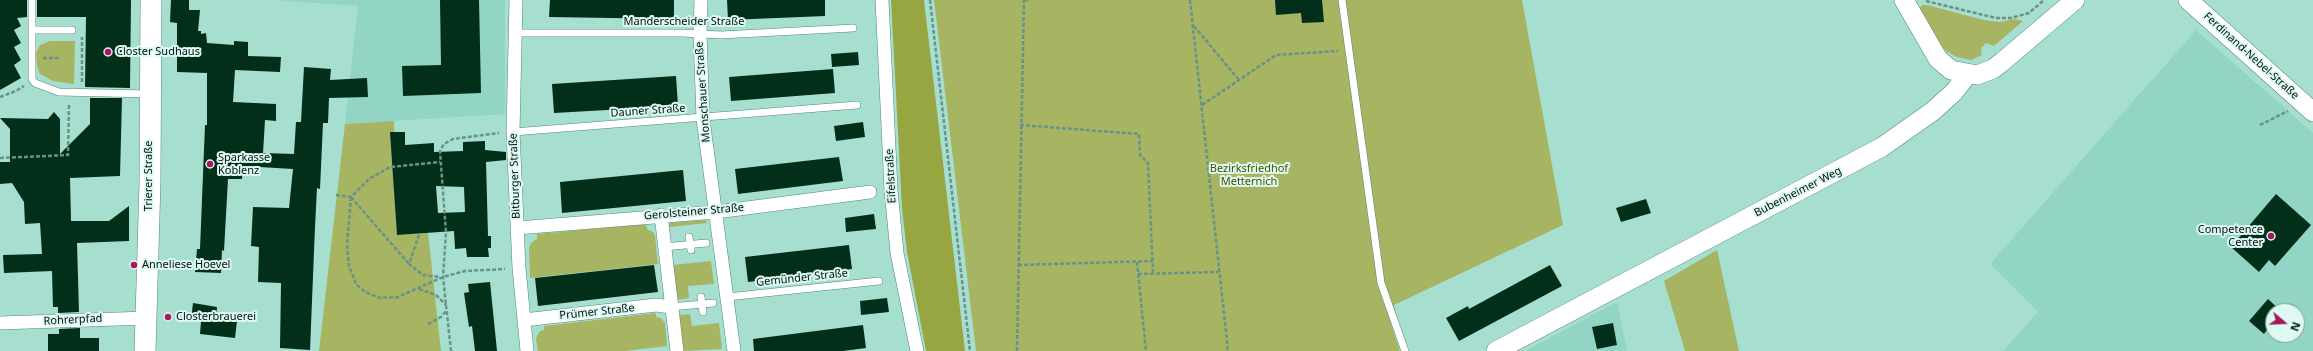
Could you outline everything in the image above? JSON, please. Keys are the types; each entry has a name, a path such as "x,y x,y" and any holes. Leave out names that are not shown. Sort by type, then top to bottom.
{"main road":[{"name":"Trierer Straße","path":"145,351 147,318 151,0"}],"street":[{"name":"Bitburger Straße","path":"516,0 514,33 513,132 519,268 527,351"},
{"name":"Monschauer Straße","path":"701,0 700,34 703,119 734,351"},
{"name":"Eifelstraße","path":"882,0 891,190 896,245 916,351"},
{"path":"1904,0 1938,59 1951,70 1977,75 1993,70 2075,0"},
{"name":"Ferdinand-Nebel-Straße","path":"2188,0 2307,107"},
{"name":"Bubenheimer Weg","path":"1496,351 1882,147 1933,111 1954,92 1968,74"},
{"name":"Gerolsteiner Straße","path":"517,228 661,215 716,212 870,192"},
{"path":"661,215 677,351"},
{"name":"Prümer Straße","path":"524,320 656,305 671,307"},
{"name":"Rohrerpfad","path":"0,323 147,318"}],"lane":[{"path":"32,0 32,79 50,90 69,92 150,94"},
{"path":"1342,0 1381,283 1405,351"},
{"name":"Manderscheider Straße","path":"514,33 721,35 853,28"},
{"path":"32,30 72,30"},
{"name":"Dauner Straße","path":"513,132 703,119 857,105"},
{"path":"664,247 706,243"},
{"name":"Gemünder Straße","path":"727,297 880,280"},
{"path":"701,301 703,312"},
{"path":"671,307 701,301 712,303"}],"path":[{"path":"930,0 970,351"},
{"path":"1017,351 1020,125 1024,0 1030,0"},
{"path":"1190,0 1218,272 1228,351"},
{"path":"1920,0 2004,18 2029,13 2044,0"},
{"path":"72,30 75,24 82,22 82,92"},
{"path":"1193,25 1238,79"},
{"path":"1202,105 1238,79 1276,55 1348,51"},
{"path":"0,97 16,92 32,79"},
{"path":"0,158 68,155 69,92"},
{"path":"2260,125 2285,113 2307,107"},
{"path":"1020,125 1139,134 1140,155 1148,163 1153,261 1152,274"},
{"path":"451,351 443,276 446,232 438,162 440,151 444,144 453,139 513,132"},
{"path":"438,162 390,167 369,179 351,197 347,246 350,271 356,284 365,292 380,298 398,297 419,289 443,276"},
{"path":"336,195 351,197 409,264 423,275 432,278 465,271 519,268"},
{"path":"409,264 419,235"},
{"path":"1018,265 1153,261"},
{"path":"1137,262 1146,351"},
{"path":"1138,274 1218,272"},
{"path":"419,289 436,295 446,305"},
{"path":"428,324 441,317 447,310"}],"shaded area":[{"path":"273,0 505,0 505,114 345,124 358,6"},
{"path":"2196,30 2313,133 2313,351 2003,351 2038,312 1990,264"},
{"path":"1617,302 1627,351 1525,351"}],"green space":[{"path":"891,0 924,0 965,351 926,351 907,252 902,209"},
{"name":"Bezirksfriedhof Metternich","path":"934,0 1522,0 1563,225 1394,305 1398,320 1391,324 1400,351 976,351"},
{"path":"1922,5 1984,20 1999,22 2015,19 2023,21 1994,46 1986,43 1981,48 1982,55 1971,60 1957,57 1946,51 1938,42 1919,9"},
{"path":"50,41 75,41 74,84 53,81 40,74 37,66 36,53 40,45"},
{"path":"394,121 397,235 428,233 441,351 319,351 345,124"},
{"path":"706,220 707,223 669,227 670,223"},
{"path":"646,224 647,229 653,232 655,236 658,264 530,278 529,248 531,243 537,239 537,234"},
{"path":"1717,250 1739,351 1685,351 1664,281"},
{"path":"711,261 714,284 688,286 689,298 677,300 673,265"},
{"path":"656,313 656,317 661,318 665,323 667,346 625,351 538,351 536,338 540,331 544,330 544,326"},
{"path":"690,314 692,326 719,323 722,349 682,351 679,315"}],"building":[{"path":"0,0 27,0 27,17 17,18 21,26 14,30 21,43 14,47 21,60 14,65 21,78 0,90"},
{"name":"Closter Sudhaus","path":"37,0 131,0 130,88 85,87 86,17 37,17"},
{"path":"171,0 189,0 189,10 200,10 198,31 201,31 201,34 206,33 207,43 234,45 234,41 248,42 248,56 281,57 280,72 235,70 233,102 276,104 276,121 265,120 263,153 294,154 296,122 301,122 304,67 331,69 330,80 367,78 368,97 329,98 328,123 323,123 320,189 317,188 310,350 280,348 281,283 258,282 259,247 251,246 253,207 289,208 293,169 243,166 242,179 228,179 224,251 222,250 221,273 195,272 197,249 200,249 205,125 207,125 207,73 177,72 177,23 170,22"},
{"path":"440,0 479,0 481,93 403,96 402,66 441,65"},
{"path":"550,0 674,0 674,19 549,17"},
{"path":"727,0 825,0 825,16 728,20"},
{"path":"1275,0 1322,0 1324,22 1302,23 1301,13 1276,15"},
{"path":"858,52 859,65 832,67 831,54"},
{"path":"833,69 835,93 731,101 729,77"},
{"path":"676,76 678,106 554,113 552,84"},
{"path":"90,98 122,98 120,176 70,178 71,221 109,221 129,206 129,241 77,243 79,312 58,313 58,307 53,307 52,271 4,273 3,255 42,254 40,223 25,224 24,202 12,183 0,184 0,162 10,162 10,129 0,118 48,119 54,112 60,119 60,154 90,124"},
{"path":"863,122 865,137 836,141 834,126"},
{"path":"390,132 405,132 405,145 434,143 434,152 463,151 463,142 485,141 485,150 506,152 506,160 486,162 488,236 491,236 491,248 488,248 489,257 467,257 466,248 455,249 454,231 397,235","holes":["436,186 464,187 465,212 438,213"]},
{"path":"839,157 843,181 738,194 735,169"},
{"path":"683,170 686,201 562,213 560,182"},
{"name":"Competence Center","path":"2276,194 2311,225 2275,266 2269,260 2259,272 2231,247"},
{"path":"1646,199 1651,213 1621,222 1616,208"},
{"path":"874,214 876,229 846,232 845,218"},
{"path":"849,245 852,269 748,282 745,257"},
{"path":"654,265 658,292 538,306 535,278"},
{"path":"1550,265 1562,286 1459,341 1446,318 1468,306 1469,309"},
{"path":"490,282 497,351 475,351 472,326 469,327 464,293 469,292 468,284"},
{"path":"887,298 889,312 861,315 860,301"},
{"path":"2268,299 2272,303 2265,303 2264,334 2249,321"},
{"path":"193,303 217,307 216,317 237,321 235,338 200,334 201,321 191,320"},
{"path":"1613,323 1617,345 1597,349 1592,327"},
{"path":"863,325 866,348 843,351 754,351 753,339"},
{"path":"80,328 80,338 99,338 99,351 48,351 48,334 59,334 59,329"}],"place":[{"name":"Closter Sudhaus","path":"108,52"},
{"name":"Sparkasse Koblenz","path":"210,164"},
{"name":"Competence Center","path":"2271,236"},
{"name":"Anneliese Hoevel","path":"134,265"},
{"name":"Closterbrauerei","path":"168,317"}]}
